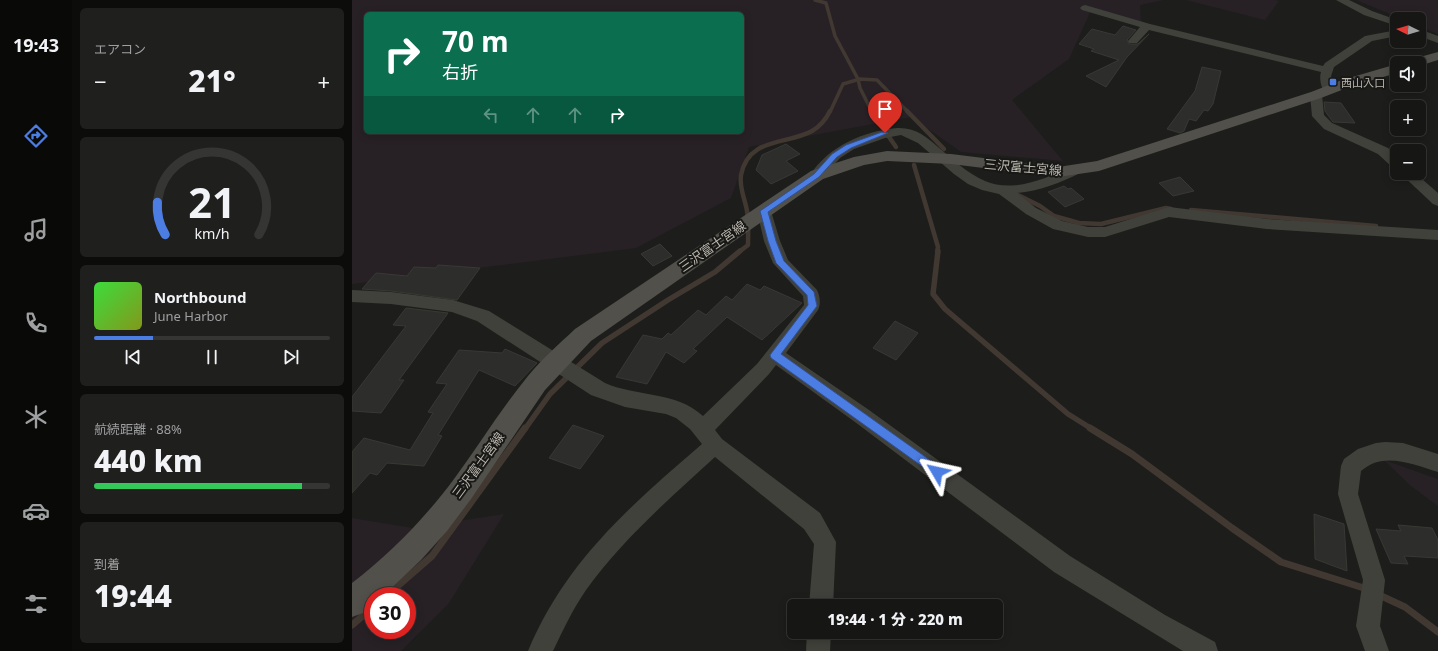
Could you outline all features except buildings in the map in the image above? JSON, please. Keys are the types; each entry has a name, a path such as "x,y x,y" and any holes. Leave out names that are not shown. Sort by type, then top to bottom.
{"main road":[{"path":"1426,60 1438,56"},
{"name":"三沢富士宮線","path":"352,602 366,592 418,543 461,491 537,384 564,369 583,335 817,175 841,166 886,156 944,159 1058,172 1099,166 1322,93 1347,83 1390,70"}],"street":[{"path":"1341,0 1390,21"},
{"path":"1085,8 1147,26 1327,70"},
{"path":"1134,41 1147,26"},
{"path":"1390,34 1369,38 1330,65 1324,76 1318,116 1328,126 1383,151 1390,158"},
{"path":"1426,35 1438,40"},
{"path":"817,175 835,156 849,147 893,131 909,133 926,143 972,180 986,187 1002,190 1036,185 1058,179 1075,170"},
{"path":"1414,180 1438,202"},
{"path":"1002,190 1031,211 1058,225 1088,232 1106,232 1169,212 1267,224 1438,235"},
{"path":"540,651 558,615 585,573 709,437 775,355 812,306 811,294 781,263 772,241 754,217"},
{"path":"352,296 391,298 453,306 475,313 483,316 564,369 608,394 634,401 664,405 684,413 709,437 812,521 825,542 821,599"},
{"path":"775,355 862,416 1062,564 1157,623 1206,651"},
{"path":"1377,651 1368,626 1374,580 1366,549 1348,494 1351,466 1365,455 1381,451 1404,452 1438,463"},
{"path":"818,651 819,639"}],"shaded area":[{"path":"352,0 1164,0 1140,5 1141,23 1092,8 1069,59 1012,100 1063,161 961,152 911,117 749,147 731,198 636,248 352,284"},
{"path":"1186,0 1275,0 1279,1 1265,20"},
{"path":"1356,0 1438,0 1438,34 1426,29 1426,12 1390,12 1390,14"},
{"path":"1384,460 1438,479 1438,506 1411,486"},
{"path":"504,514 449,603 416,636 416,587 364,587 364,639 413,639 401,651 352,651 352,518 413,528"}],"waterway":[{"path":"815,0 826,3 835,36 858,80"},
{"path":"830,112 843,84 858,80"},
{"path":"858,80 860,88 872,112"},
{"path":"858,80 877,80 908,112"},
{"path":"739,252 748,245 748,215 741,189 741,175 745,163 752,154 760,148 812,131 823,122 830,111"},
{"path":"871,111 896,147"},
{"path":"907,111 944,149"},
{"path":"914,165 938,247 937,252"},
{"path":"1018,195 1040,206 1054,216 1079,223 1101,224 1166,208 1171,209"},
{"path":"1191,210 1376,226"},
{"path":"525,429 550,394 602,343 668,300 715,272 740,251"},
{"path":"938,251 933,294 945,309 1068,414 1092,429"},
{"path":"396,587 432,556 525,428"},
{"path":"1090,428 1132,454 1232,528 1281,562 1367,589"},
{"path":"1377,594 1405,607 1438,632"},
{"path":"352,625 364,615"}],"place":[{"name":"西山入口","path":"1333,82"}],"route":[{"path":"885,133 849,147 835,156 817,175 764,211 772,241 781,263 811,294 812,306 775,355 862,416 937,472"}]}
